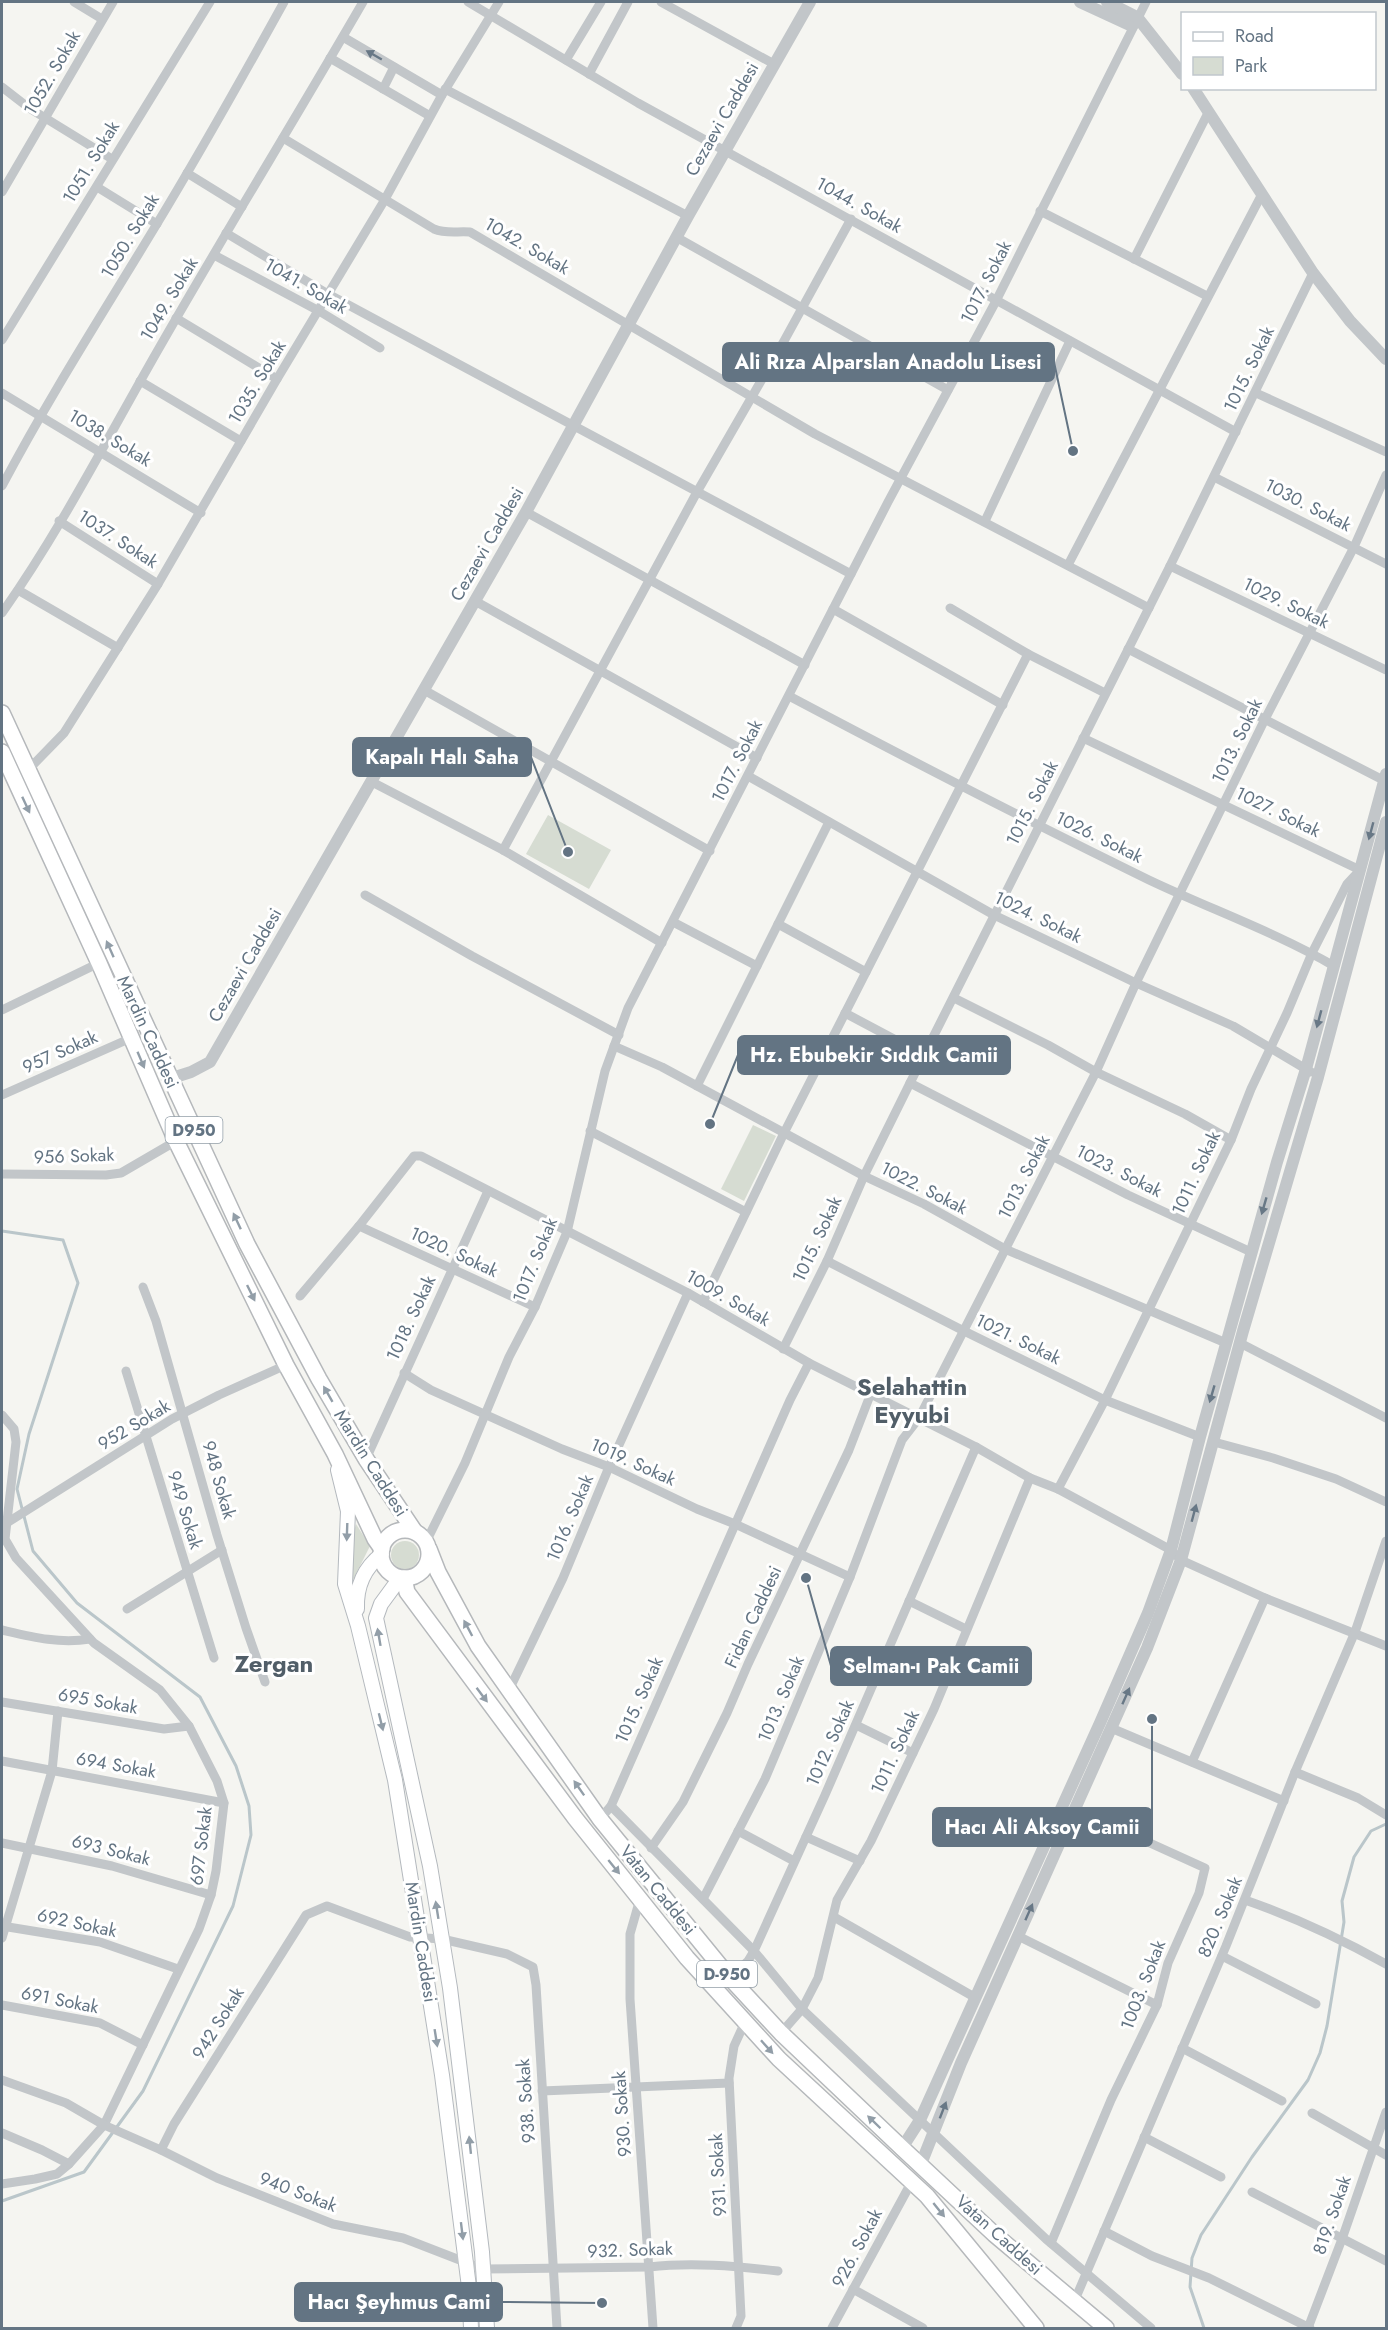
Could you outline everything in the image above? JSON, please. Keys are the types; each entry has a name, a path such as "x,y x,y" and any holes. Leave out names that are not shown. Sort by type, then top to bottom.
{"highway":[{"name":"Mardin Caddesi","path":"2,713 247,1244 319,1379 366,1459 423,1541 427,1564 416,1576 402,1578 387,1569 382,1552 334,1454 286,1365 176,1140 99,963 2,752"},
{"name":"Mardin Caddesi","path":"382,1552 387,1539 400,1531 423,1541"},
{"name":"Vatan Caddesi","path":"423,1541 478,1646 600,1820 730,1977 781,2033 994,2234 1106,2328"},
{"name":"Vatan Caddesi","path":"402,1578 407,1592 462,1668 575,1818 687,1958 779,2060 910,2183 927,2196 1036,2328"}],"main road":[{"name":"Mardin Caddesi","path":"334,1454 348,1511 345,1584 358,1626 395,1780 442,2075 466,2262 471,2328"},
{"path":"358,1626 356,1599 360,1584 368,1565 382,1552"},
{"name":"Mardin Caddesi","path":"402,1578 381,1604 376,1618 382,1656 415,1789 442,1939 468,2121 487,2328"}],"street":[{"path":"74,2 102,19"},
{"name":"1052. Sokak","path":"2,192 113,2"},
{"name":"1051. Sokak","path":"2,340 210,2"},
{"name":"1050. Sokak","path":"2,486 39,416 157,224 284,2"},
{"name":"1049. Sokak","path":"2,613 101,452 176,318 363,2"},
{"name":"1044. Sokak","path":"468,2 589,74 1236,432"},
{"name":"1035. Sokak","path":"28,770 64,733 158,584 384,201 444,92 500,2"},
{"path":"567,60 601,2"},
{"path":"589,74 628,2"},
{"path":"661,2 774,64"},
{"name":"Cezaevi Caddesi","path":"169,1079 210,1062 526,512 628,323 810,2"},
{"path":"1080,2 1135,22"},
{"path":"1107,2 1158,40 1181,73"},
{"name":"1017. Sokak","path":"423,1541 465,1463 509,1357 535,1307 567,1232 605,1071 628,1008 901,477 996,301 1146,2"},
{"path":"343,37 394,67 503,121 535,134 688,216"},
{"path":"330,58 430,116"},
{"path":"383,89 394,67"},
{"path":"2,87 45,118 112,159"},
{"path":"1193,90 1313,273 1350,321 1386,359"},
{"path":"1134,259 1208,112"},
{"name":"1042. Sokak","path":"283,138 384,201 444,233 470,232 815,434 1149,608"},
{"path":"187,173 242,207"},
{"path":"97,187 157,224"},
{"path":"1068,565 1262,194"},
{"path":"1040,211 1207,296"},
{"path":"503,850 697,492 850,219"},
{"path":"226,233 328,294 851,574"},
{"path":"676,237 948,390"},
{"name":"1041. Sokak","path":"214,255 319,311 380,348"},
{"name":"1015. Sokak","path":"783,1349 827,1261 864,1176 1170,566 1313,273"},
{"path":"176,318 277,379"},
{"path":"985,521 1070,341"},
{"path":"140,381 241,441"},
{"name":"1038. Sokak","path":"2,393 201,513"},
{"path":"1256,393 1386,452"},
{"name":"1013. Sokak","path":"703,1899 765,1779 850,1577 878,1498 902,1440 919,1418 1096,1072 1136,983 1225,805 1265,719 1354,547 1386,475"},
{"name":"1030. Sokak","path":"1214,477 1386,564"},
{"path":"526,512 804,665"},
{"name":"1037. Sokak","path":"59,521 158,584"},
{"name":"1029. Sokak","path":"1170,566 1386,670"},
{"path":"18,590 118,648"},
{"path":"475,601 757,758"},
{"path":"950,608 1028,654 1105,693"},
{"path":"833,609 1003,705"},
{"path":"902,2148 920,2120 976,1998 1148,1613 1171,1550 1251,1252 1306,1069 1386,778 1128,650"},
{"path":"703,1302 784,1133 1028,654"},
{"path":"424,690 710,851"},
{"name":"1026. Sokak","path":"789,696 1038,826 1180,894 1312,953 1334,966"},
{"name":"1027. Sokak","path":"1083,738 1360,870"},
{"name":"1024. Sokak","path":"748,776 994,915 1136,983 1233,1026 1270,1046 1318,1077"},
{"path":"372,782 503,850 662,943"},
{"path":"697,1086 829,822"},
{"path":"921,2164 961,2063 1147,1648 1181,1560 1240,1343 1318,1077 1386,822"},
{"name":"1011. Sokak","path":"1058,1489 1105,1400 1231,1140 1312,953 1347,884 1360,870"},
{"path":"365,895 619,1035"},
{"path":"673,922 757,966"},
{"path":"778,924 866,972"},
{"path":"2,1010 99,963"},
{"path":"954,998 1096,1072 1185,1114 1231,1140"},
{"path":"845,1013 924,1055"},
{"name":"957 Sokak","path":"2,1095 131,1038"},
{"name":"1022. Sokak","path":"614,1046 697,1086 864,1176 924,1204 1005,1249 1226,1343"},
{"name":"1023. Sokak","path":"910,1083 1190,1224 1251,1252"},
{"path":"590,1131 746,1212"},
{"name":"956 Sokak","path":"2,1174 106,1175 121,1173 176,1140"},
{"name":"1009. Sokak","path":"300,1296 414,1156 421,1156 688,1293 809,1363 976,1447 1030,1478 1058,1489 1171,1550 1181,1560"},
{"name":"1018. Sokak","path":"366,1459 488,1191"},
{"name":"1020. Sokak","path":"359,1226 535,1307"},
{"name":"1021. Sokak","path":"827,1261 1105,1400 1200,1437"},
{"name":"948 Sokak","path":"143,1287 156,1321 222,1550 265,1682"},
{"name":"1016. Sokak","path":"509,1690 563,1578 609,1467 688,1293"},
{"path":"1240,1343 1386,1418"},
{"name":"1015. Sokak","path":"600,1820 611,1806 790,1400 809,1363"},
{"name":"952 Sokak","path":"5,1524 183,1415 219,1395 286,1365"},
{"name":"949 Sokak","path":"126,1371 214,1658"},
{"name":"1019. Sokak","path":"404,1373 431,1390 562,1449 609,1467 850,1577"},
{"name":"Fidan Caddesi","path":"651,1848 683,1802 727,1713 849,1450 871,1393"},
{"path":"2,1415 14,1429 16,1442 5,1524"},
{"path":"1214,1442 1336,1479 1386,1502"},
{"name":"1012. Sokak","path":"730,1977 748,1961 754,1951 856,1725 976,1447"},
{"name":"1011. Sokak","path":"781,2033 802,2009 818,1978 837,1900 860,1862 913,1754 1030,1478"},
{"name":"697 Sokak","path":"2,2184 35,2180 57,2174 106,2127 178,1969 199,1929 211,1895 220,1847 224,1803 218,1781 189,1726 160,1690 114,1659 90,1639 16,1558 5,1539 5,1524"},
{"name":"820. Sokak","path":"1074,2302 1222,1956 1294,1772 1355,1632 1386,1541"},
{"path":"127,1609 222,1550"},
{"path":"1181,1560 1265,1598 1386,1646"},
{"path":"1192,1762 1265,1598"},
{"path":"909,1601 966,1629"},
{"path":"2,1630 46,1641 90,1639"},
{"name":"695 Sokak","path":"2,1702 164,1729 189,1726"},
{"path":"2,1938 3,1926 52,1771 58,1711"},
{"path":"856,1725 913,1754"},
{"path":"1111,1728 1284,1801"},
{"name":"694 Sokak","path":"2,1761 224,1803"},
{"path":"1294,1772 1358,1798 1386,1815"},
{"path":"611,1806 754,1951 802,2009 1051,2243 1151,2328"},
{"name":"1003. Sokak","path":"1051,2243 1111,2100 1156,2005 1168,1963 1199,1893 1205,1868 1075,1809"},
{"path":"738,1831 794,1861"},
{"path":"806,1837 860,1862"},
{"name":"693 Sokak","path":"2,1843 112,1866 211,1895"},
{"name":"930. Sokak","path":"640,1899 630,1934 630,1999 653,2328"},
{"path":"1245,1900 1281,1913 1386,1964"},
{"name":"942 Sokak","path":"161,2150 174,2124 306,1915 327,1906 420,1939"},
{"path":"834,1917 976,1998"},
{"name":"692 Sokak","path":"3,1926 100,1942 178,1969"},
{"path":"1018,1936 1156,2005"},
{"path":"420,1939 442,1939"},
{"name":"938. Sokak","path":"442,1939 507,1953 533,1967 557,2328"},
{"path":"1222,1956 1316,2004"},
{"name":"691 Sokak","path":"2,2005 100,2023 143,2045"},
{"name":"931. Sokak","path":"736,2328 741,2316 729,2083 734,2046 745,2022"},
{"path":"1182,2048 1282,2101"},
{"name":"940 Sokak","path":"2,2080 66,2103 106,2127 161,2150 217,2178 333,2224 403,2238 483,2269"},
{"path":"542,2091 729,2083"},
{"name":"819. Sokak","path":"1309,2328 1386,2112"},
{"path":"1312,2113 1386,2155"},
{"path":"2,2133 69,2164"},
{"path":"1144,2137 1221,2177"},
{"name":"926. Sokak","path":"832,2328 910,2183"},
{"path":"1252,2192 1386,2261"},
{"path":"1104,2231 1152,2256 1209,2278 1309,2328"},
{"name":"932. Sokak","path":"483,2269 649,2267 671,2264 739,2266 778,2271"},
{"path":"853,2289 923,2328"}],"green space":[{"path":"548,815 611,850 589,889 526,854"},
{"path":"753,1125 776,1136 744,1201 721,1189"},
{"path":"356,1524 370,1546 353,1580 351,1543"},
{"path":"405,1541 415,1545 419,1555 415,1565 405,1569 395,1565 391,1555 395,1545"}],"waterway":[{"path":"2,1231 63,1240 78,1283 29,1434 17,1489 33,1551 77,1603 200,1697 236,1766 249,1806 251,1835 233,1906 143,2091 84,2172 2,2201"},
{"path":"1204,2328 1190,2287 1192,2258 1201,2235 1252,2157 1308,2080 1320,2053 1327,2026 1344,1922 1342,1901 1354,1857 1371,1831 1386,1824"}],"place":[{"name":"Ali Rıza Alparslan Anadolu Lisesi","path":"1073,451"},
{"name":"Kapalı Halı Saha","path":"568,852"},
{"name":"Hz. Ebubekir Sıddık Camii","path":"710,1124"},
{"name":"Selman-ı Pak Camii","path":"806,1578"},
{"name":"Hacı Ali Aksoy Camii","path":"1152,1719"},
{"name":"Hacı Şeyhmus Cami","path":"602,2303"}],"district":[{"name":"Selahattin Eyyubi","path":"912,1400"},
{"name":"Zergan","path":"274,1663"}]}
